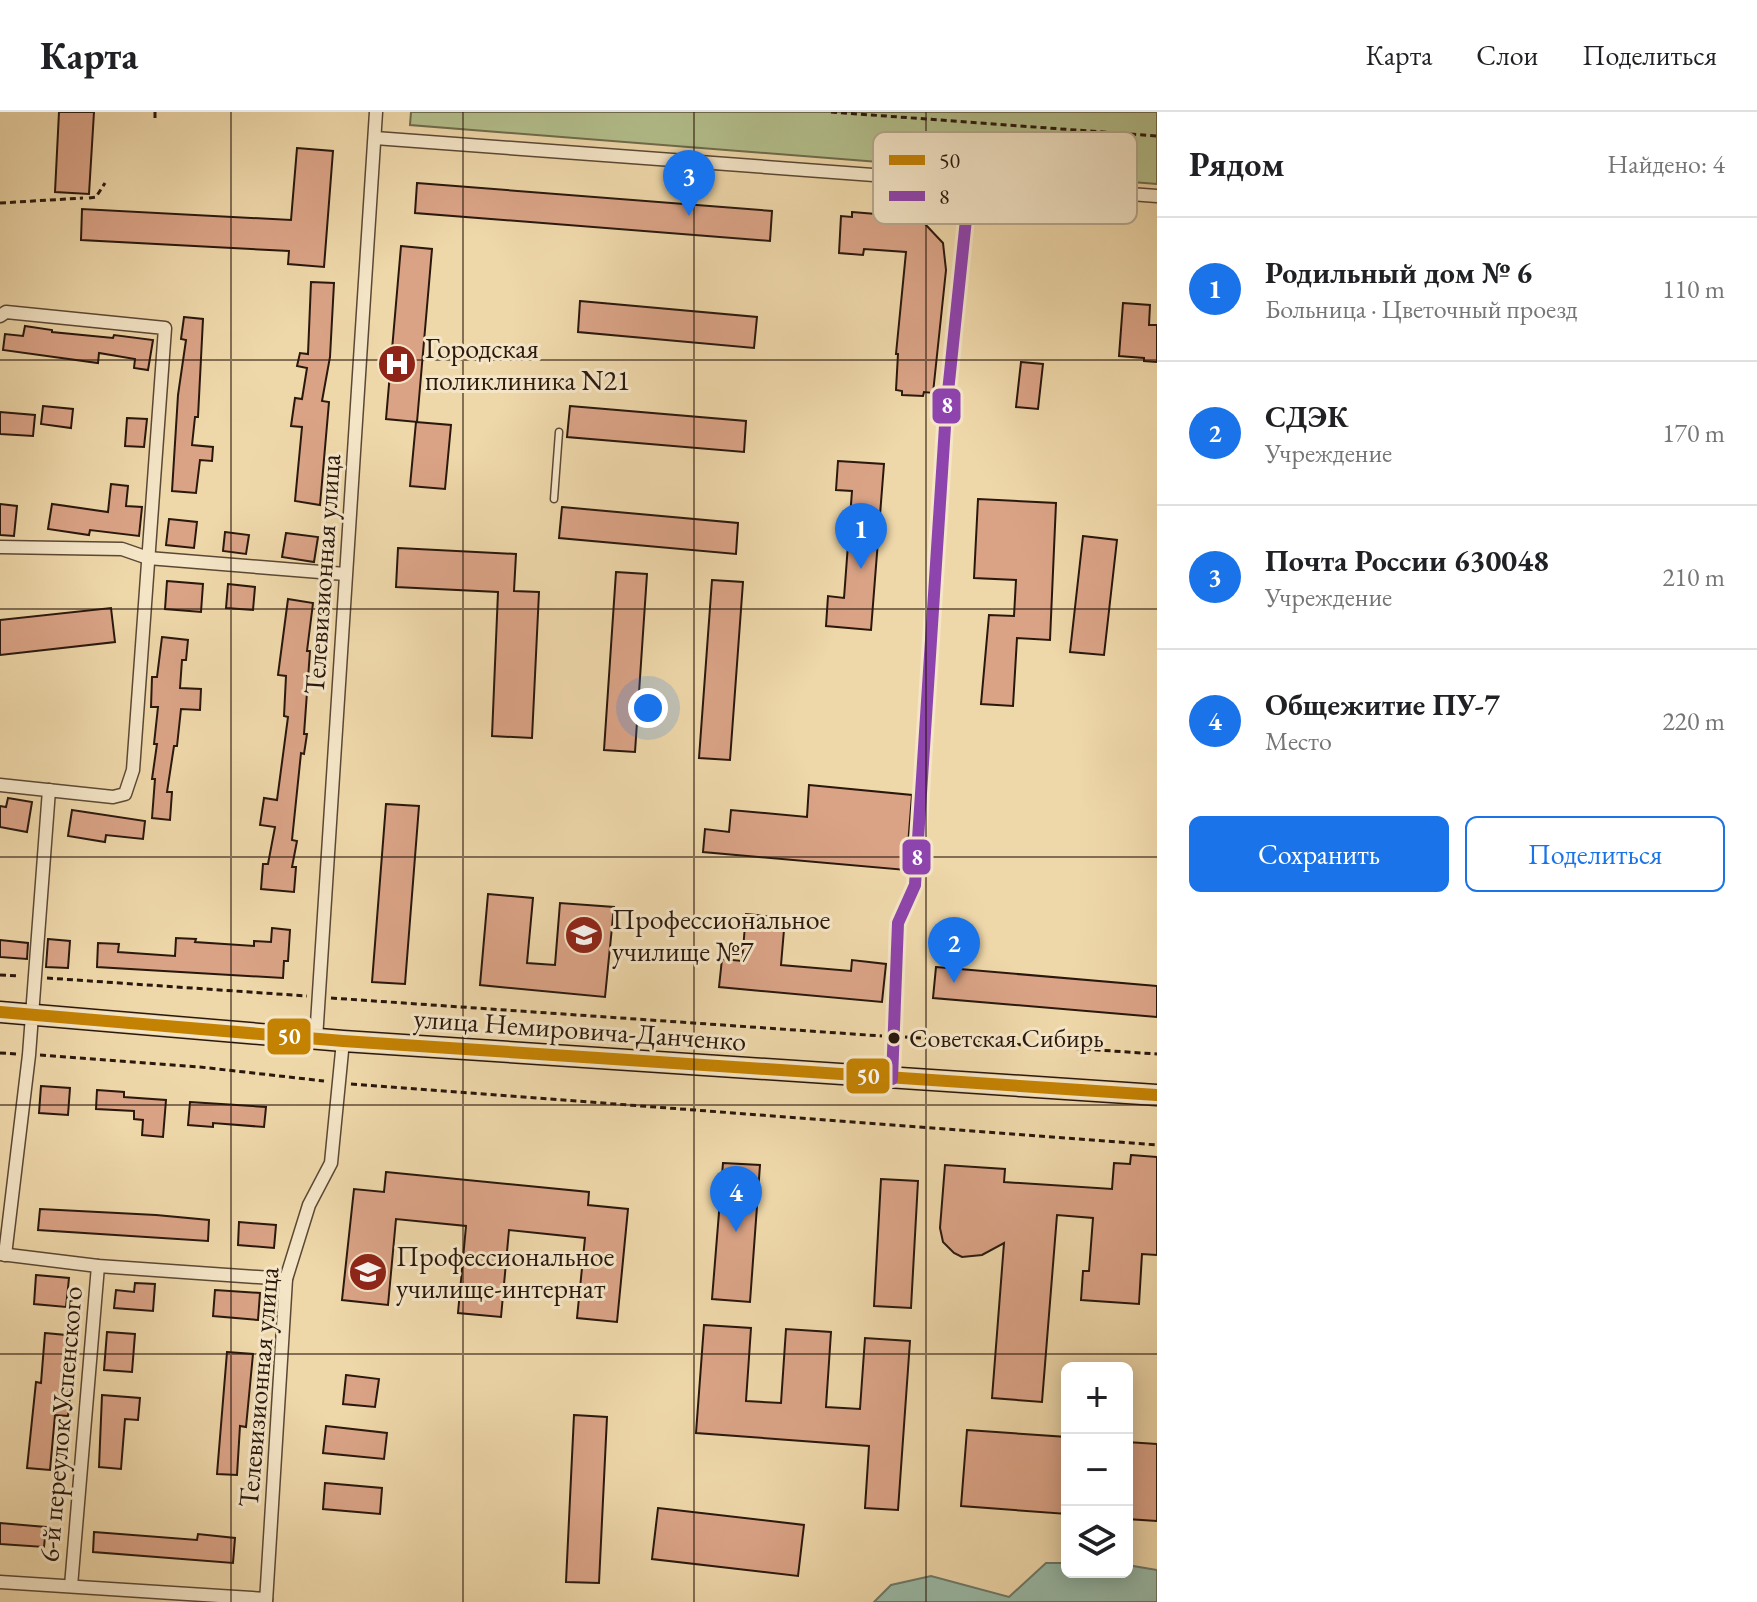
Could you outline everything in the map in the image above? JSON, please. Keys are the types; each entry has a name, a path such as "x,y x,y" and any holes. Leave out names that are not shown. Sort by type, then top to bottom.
{"main road":[{"name":"улица Немировича-Данченко","path":"0,1012 343,1041 1157,1095"}],"street":[{"name":"Телевизионная улица","path":"316,1039 376,112"},
{"path":"375,138 873,174"},
{"path":"1137,194 1157,196"},
{"path":"892,1079 898,923 915,885 946,411 966,224"},
{"path":"0,316 6,312 165,328 133,770 125,794 113,797 0,785"},
{"path":"0,547 122,549 148,558 345,574"},
{"path":"49,790 29,1055 2,1254 98,1266 286,1279"},
{"name":"Телевизионная улица","path":"266,1600 286,1279 309,1205 331,1163 343,1041"},
{"name":"6-й переулок Успенского","path":"71,1586 98,1266"},
{"path":"0,1582 71,1586 115,1596 266,1600"}],"lane":[{"path":"554,499 559,432"}],"path":[{"path":"155,112 155,119"},
{"path":"831,112 1103,132"},
{"path":"1137,135 1157,136"},
{"path":"89,198 96,197 105,183"},
{"path":"0,203 83,198"},
{"path":"0,975 1157,1054"},
{"path":"0,1053 200,1067 338,1083 1157,1145"}],"green space":[{"path":"411,112 1157,112 1157,184 1137,182 1137,132 873,132 873,162 410,125"}],"shaded area":[{"path":"1046,1563 1061,1563 1061,1578 1133,1578 1133,1566 1157,1570 1157,1602 874,1602 891,1585 931,1576 1009,1597"}],"building":[{"path":"59,112 94,112 89,194 55,192"},
{"path":"297,148 333,151 324,267 288,264 289,251 81,240 82,209 291,220"},
{"path":"417,183 772,211 770,241 415,213"},
{"path":"852,212 873,214 873,224 925,224 943,243 946,270 933,393 902,395 902,391 896,390 896,354 906,252 864,249 863,255 839,253 841,216 852,217"},
{"path":"401,246 432,249 417,422 386,419"},
{"path":"311,282 334,283 330,357 322,401 329,402 320,505 295,501 302,427 291,426 295,398 302,399 307,368 297,366 300,353 308,354"},
{"path":"580,301 757,317 754,348 578,332"},
{"path":"1123,303 1150,305 1149,325 1157,325 1157,362 1119,356"},
{"path":"184,317 203,319 198,417 195,417 192,445 213,447 212,461 200,460 196,493 172,491 178,395 186,340 181,339"},
{"path":"25,326 52,332 153,340 148,370 134,368 135,359 99,353 98,363 3,350 5,334 23,336"},
{"path":"1021,362 1043,364 1038,409 1016,407"},
{"path":"43,406 73,409 71,428 41,424"},
{"path":"570,406 746,421 744,452 567,437"},
{"path":"0,412 35,415 33,436 0,434"},
{"path":"127,418 147,419 144,447 125,446"},
{"path":"416,422 451,425 445,489 410,486"},
{"path":"838,461 884,464 871,630 826,626 828,596 844,598 852,491 836,490"},
{"path":"111,484 128,486 126,506 142,507 139,536 90,530 89,535 48,529 52,504 108,512"},
{"path":"978,499 1056,503 1050,640 1017,638 1013,706 981,704 989,615 1014,616 1016,580 974,578"},
{"path":"0,504 17,506 14,536 0,535"},
{"path":"562,507 738,523 736,554 559,538"},
{"path":"169,519 197,522 194,548 166,545"},
{"path":"225,532 249,535 246,554 223,551"},
{"path":"286,533 318,537 314,562 282,557"},
{"path":"1083,536 1117,540 1104,655 1070,652"},
{"path":"398,548 516,554 514,591 539,592 532,738 492,736 498,592 396,587"},
{"path":"616,572 647,574 635,752 604,750"},
{"path":"712,580 743,582 730,760 699,758"},
{"path":"167,581 203,584 201,612 165,609"},
{"path":"228,584 255,587 253,610 226,608"},
{"path":"288,599 313,603 307,651 310,651 304,734 307,734 304,754 301,753 292,840 297,841 292,867 296,867 294,892 261,889 263,864 268,864 275,827 260,825 264,798 277,800 288,717 284,716 286,676 278,675"},
{"path":"111,608 115,642 0,655 0,620"},
{"path":"162,637 188,640 186,660 182,660 180,688 201,689 200,710 181,709 167,792 172,792 170,820 152,818 158,707 151,707 152,677 157,677"},
{"path":"809,785 912,795 906,870 703,852 705,829 729,832 731,810 807,817"},
{"path":"8,798 32,802 27,832 0,827 0,806 6,807"},
{"path":"386,804 419,806 405,984 372,982"},
{"path":"72,810 145,821 143,839 106,835 105,842 68,836"},
{"name":"Профессиональное училище №7","path":"488,894 533,898 527,963 555,965 560,903 614,907 605,997 480,985"},
{"path":"746,914 785,918 781,965 851,971 852,960 886,964 882,1002 719,987 722,959 742,961"},
{"path":"272,928 290,930 288,961 284,961 283,978 97,967 98,943 119,944 118,952 175,956 176,938 254,946 254,941 271,942"},
{"path":"48,939 70,941 68,968 46,967"},
{"path":"0,940 28,943 27,959 0,957"},
{"path":"936,967 1157,986 1157,1017 933,998"},
{"path":"41,1086 70,1088 68,1115 39,1113"},
{"path":"97,1090 124,1092 124,1097 166,1100 163,1137 142,1135 143,1120 134,1119 134,1111 96,1109"},
{"path":"190,1102 266,1107 264,1127 213,1123 213,1127 188,1125"},
{"path":"1131,1155 1157,1157 1157,1255 1142,1254 1139,1304 1081,1300 1083,1271 1089,1271 1093,1218 1057,1215 1042,1402 992,1398 1004,1243 982,1255 962,1257 943,1242 940,1228 945,1165 1005,1169 1004,1182 1112,1189 1114,1163 1130,1164"},
{"path":"723,1163 760,1165 750,1302 712,1299"},
{"name":"Профессиональное училище-интернат","path":"386,1172 589,1192 588,1205 628,1209 617,1322 577,1318 585,1238 509,1230 501,1317 458,1313 466,1226 396,1219 388,1305 342,1300 354,1189 384,1192"},
{"path":"881,1179 918,1181 911,1308 874,1306"},
{"path":"40,1209 209,1220 208,1241 38,1230"},
{"path":"239,1222 276,1225 274,1248 238,1245"},
{"path":"36,1275 69,1278 66,1307 34,1304"},
{"path":"135,1283 155,1284 153,1311 114,1308 116,1290 134,1292"},
{"path":"215,1290 260,1293 258,1320 213,1316"},
{"path":"704,1325 751,1328 746,1401 781,1403 786,1329 831,1332 826,1407 860,1409 865,1338 910,1341 898,1510 865,1508 869,1446 696,1433"},
{"path":"107,1332 135,1334 132,1372 104,1370"},
{"path":"45,1333 66,1335 62,1385 71,1385 68,1416 55,1415 50,1470 27,1468 36,1382 41,1383"},
{"path":"227,1352 253,1354 246,1427 240,1426 237,1475 217,1474"},
{"path":"346,1375 379,1379 375,1407 343,1404"},
{"path":"102,1395 140,1398 138,1420 125,1419 121,1469 99,1467"},
{"path":"574,1415 607,1417 599,1583 566,1582"},
{"path":"326,1426 387,1433 384,1459 323,1453"},
{"path":"967,1430 1061,1437 1061,1514 961,1506"},
{"path":"1133,1442 1157,1444 1157,1521 1133,1519"},
{"path":"325,1483 382,1488 380,1514 323,1509"},
{"path":"658,1508 804,1525 798,1576 652,1559"},
{"path":"0,1523 46,1527 44,1547 0,1544"},
{"path":"94,1532 197,1540 198,1534 235,1538 233,1563 93,1552"}],"transit line":[{"name":"8","path":"892,1079 898,923 915,885 946,411 966,224"},
{"name":"50","path":"0,1012 343,1041 1157,1095"}],"place":[{"name":"Почта России 630048","path":"689,216"},
{"name":"Городская поликлиника N21","path":"397,364"},
{"name":"Родильный дом № 6","path":"861,569"},
{"name":"Профессиональное училище №7","path":"584,935"},
{"name":"СДЭК","path":"954,983"},
{"name":"Советская Сибирь","path":"894,1038"},
{"name":"Общежитие ПУ-7","path":"736,1232"},
{"name":"Профессиональное училище-интернат","path":"368,1272"}]}
